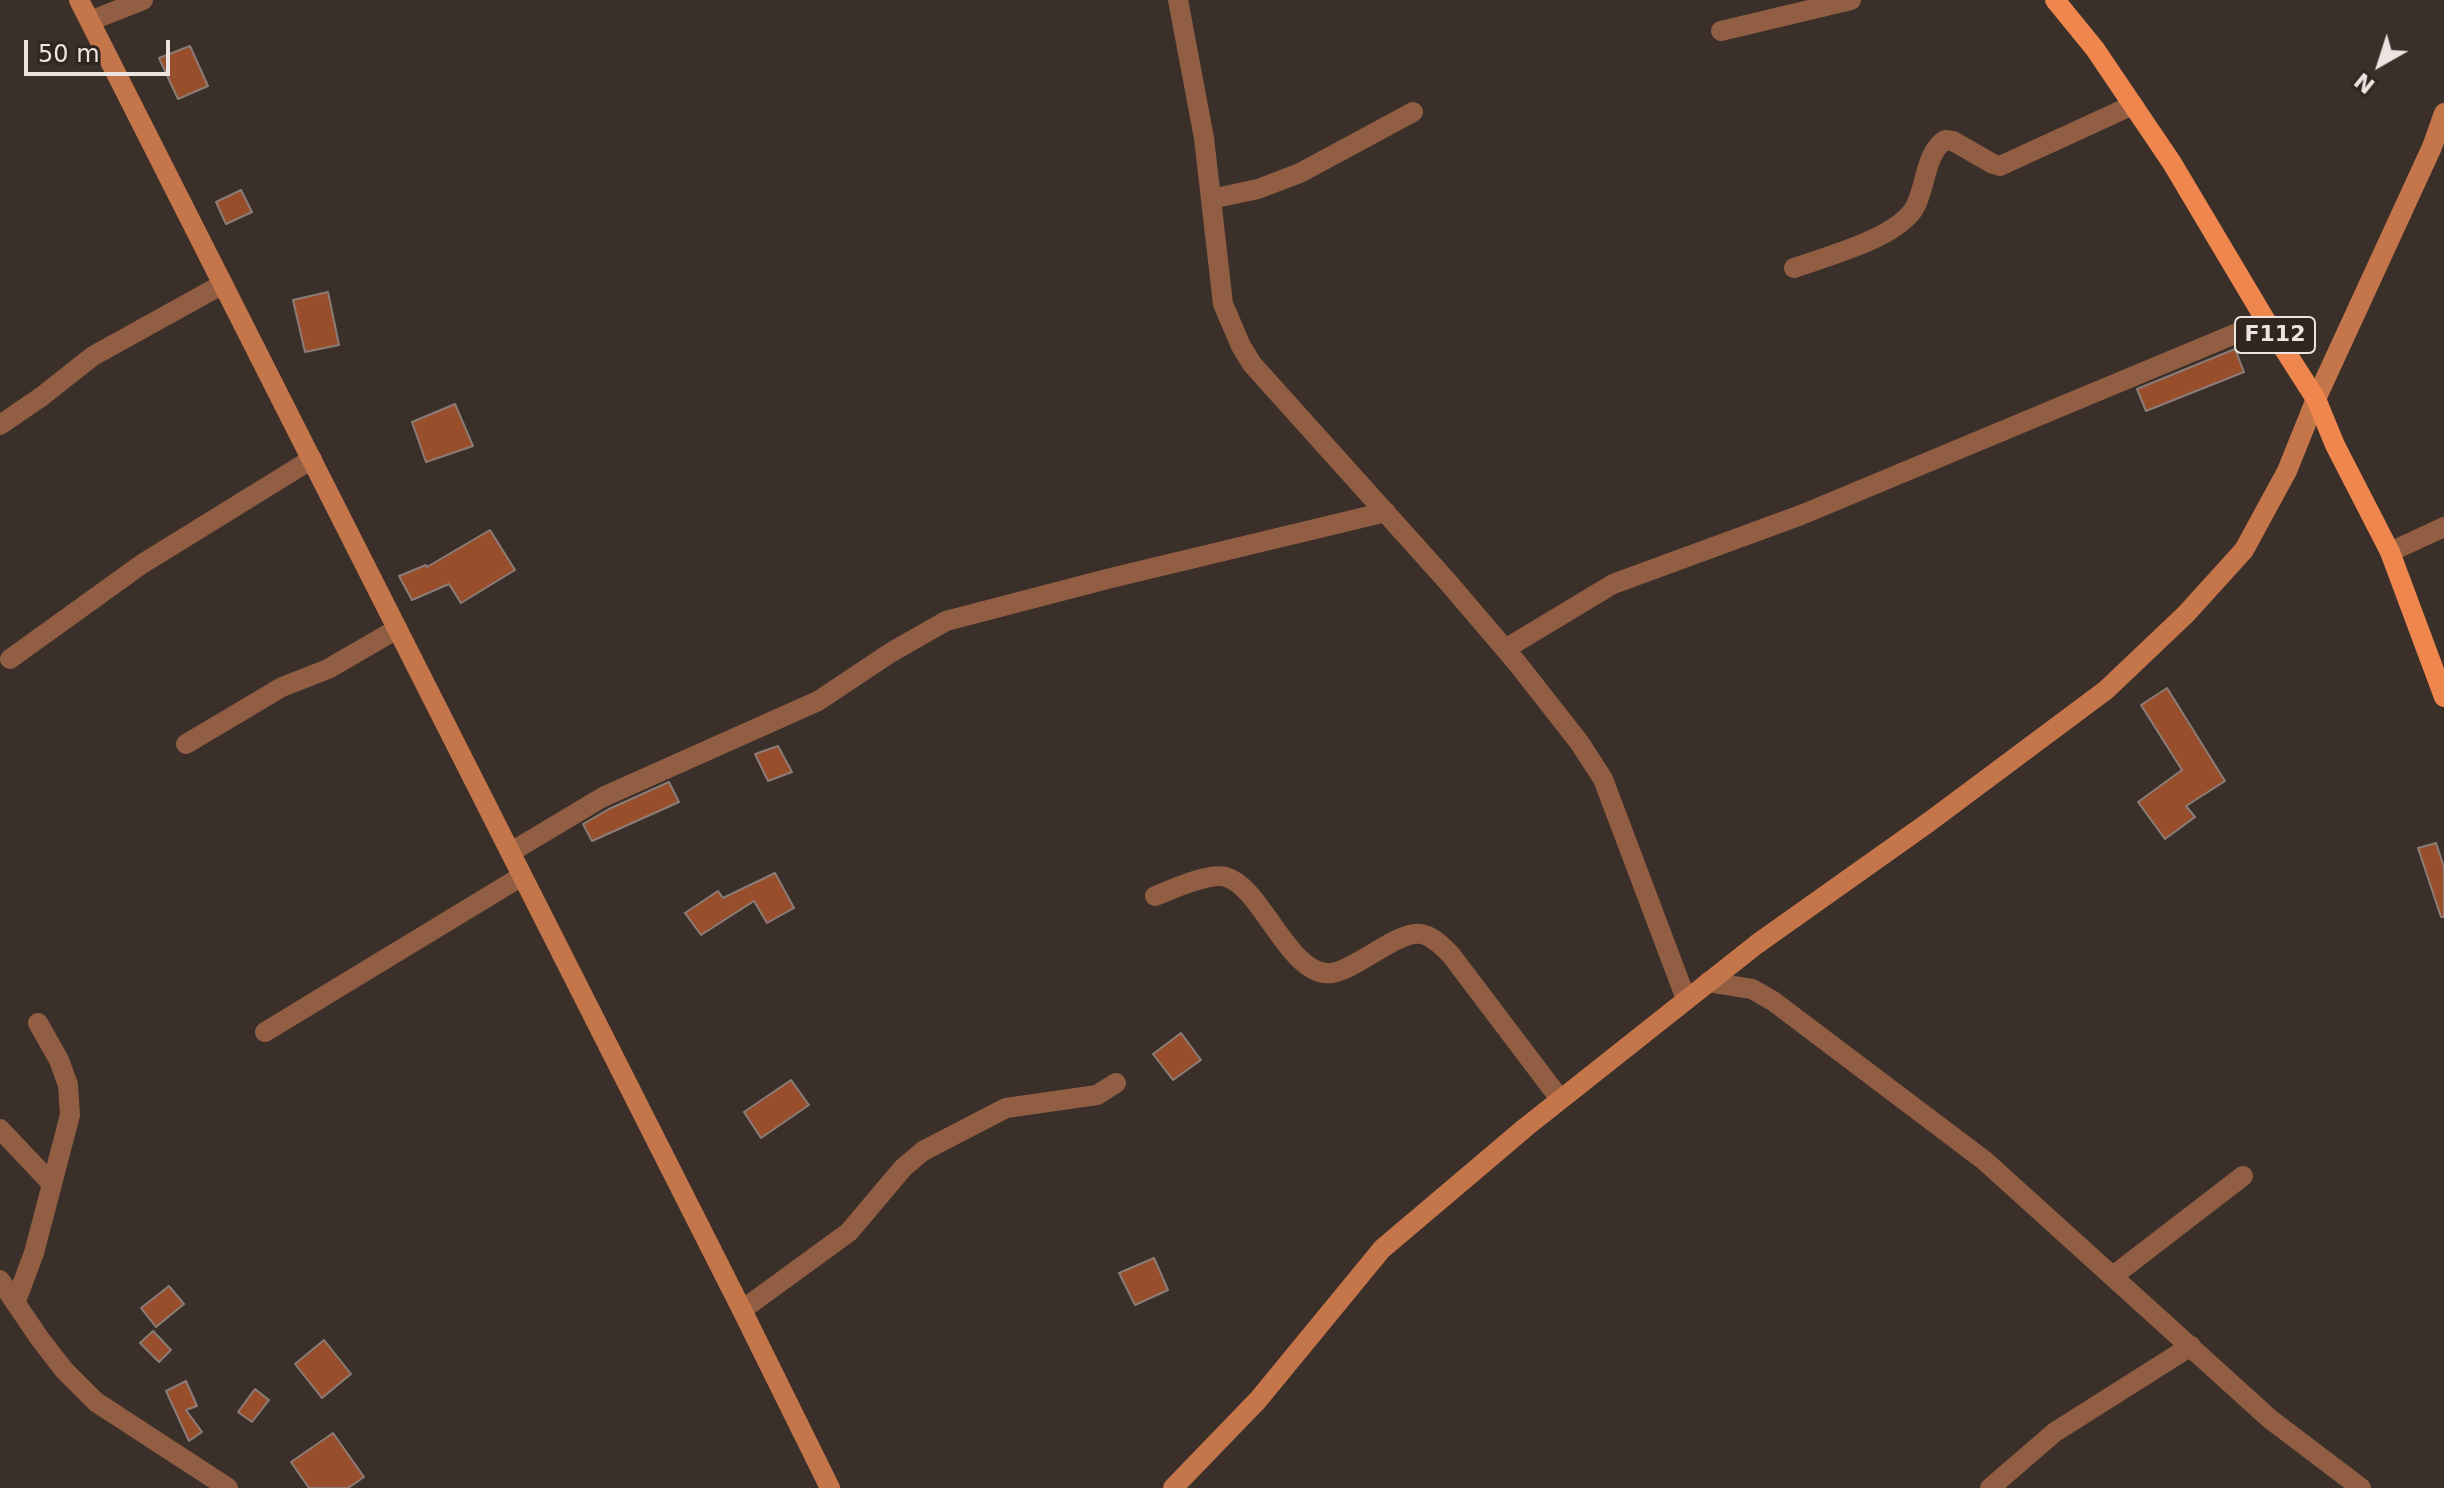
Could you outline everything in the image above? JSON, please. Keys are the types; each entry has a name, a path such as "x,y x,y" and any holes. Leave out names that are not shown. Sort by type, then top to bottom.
{"main road":[{"path":"79,0 830,1488"},
{"name":"F112","path":"2055,0 2095,49 2172,163 2316,399 2335,445 2390,552 2444,697"},
{"path":"1173,1488 1258,1400 1382,1249 1560,1099 1757,944 1929,822 2106,690 2186,614 2244,550 2287,471 2316,399 2432,147 2444,113"}],"street":[{"path":"90,21 143,0"},
{"path":"1178,0 1204,138 1223,304 1241,346 1252,364 1505,649 1579,742 1603,779 1686,999"},
{"path":"1721,31 1851,0"},
{"path":"1794,268 1851,248 1904,220 1915,207 1935,150 1945,140 1953,141 2000,166 2133,105"},
{"path":"1211,199 1258,189 1300,173 1413,112"},
{"path":"0,425 93,356 223,284"},
{"path":"1505,649 1613,584 1801,515 2266,321"},
{"path":"10,659 142,564 312,459"},
{"path":"511,852 603,797 818,701 890,653 946,621 1386,512"},
{"path":"2390,552 2444,527"},
{"path":"186,744 282,687 328,669 397,629"},
{"path":"265,1032 522,876"},
{"path":"1155,896 1203,879 1224,876 1241,885 1297,956 1315,972 1329,974 1343,970 1405,936 1421,933 1436,941 1451,955 1560,1099"},
{"path":"1708,982 1752,989 1773,1001 1985,1161 2270,1419 2361,1488"},
{"path":"16,1301 34,1253 70,1115 68,1085 59,1060 38,1023"},
{"path":"742,1310 849,1232 903,1168 923,1151 1006,1108 1097,1095 1116,1083"},
{"path":"0,1129 52,1184"},
{"path":"2113,1276 2243,1176"},
{"path":"0,1280 64,1370 96,1402 228,1488"},
{"path":"1990,1488 2055,1432 2191,1346"}],"building":[{"path":"190,46 208,86 178,99 159,58"},
{"path":"241,190 252,212 226,224 216,202"},
{"path":"328,292 339,345 305,352 293,300"},
{"path":"2235,349 2244,372 2146,411 2137,389"},
{"path":"455,404 473,446 426,462 412,422"},
{"path":"490,530 515,570 461,603 449,584 412,600 399,576 427,567"},
{"path":"2167,688 2225,781 2186,806 2195,817 2165,839 2138,802 2182,770 2141,705"},
{"path":"778,746 792,772 768,781 755,754"},
{"path":"669,782 679,802 592,841 583,824"},
{"path":"2436,843 2444,867 2444,917 2441,917 2418,848"},
{"path":"775,873 794,908 767,923 754,901 701,935 685,913 718,891 723,898"},
{"path":"1181,1033 1201,1060 1173,1080 1153,1054"},
{"path":"791,1080 809,1105 761,1138 744,1112"},
{"path":"1154,1258 1168,1290 1135,1305 1119,1273"},
{"path":"169,1286 184,1304 156,1327 141,1308"},
{"path":"153,1331 171,1350 159,1362 140,1343"},
{"path":"324,1340 351,1374 322,1398 295,1364"},
{"path":"186,1381 197,1406 186,1410 202,1432 189,1441 166,1391"},
{"path":"255,1389 269,1400 252,1422 238,1412"},
{"path":"333,1433 364,1477 348,1488 309,1488 291,1462"}]}
